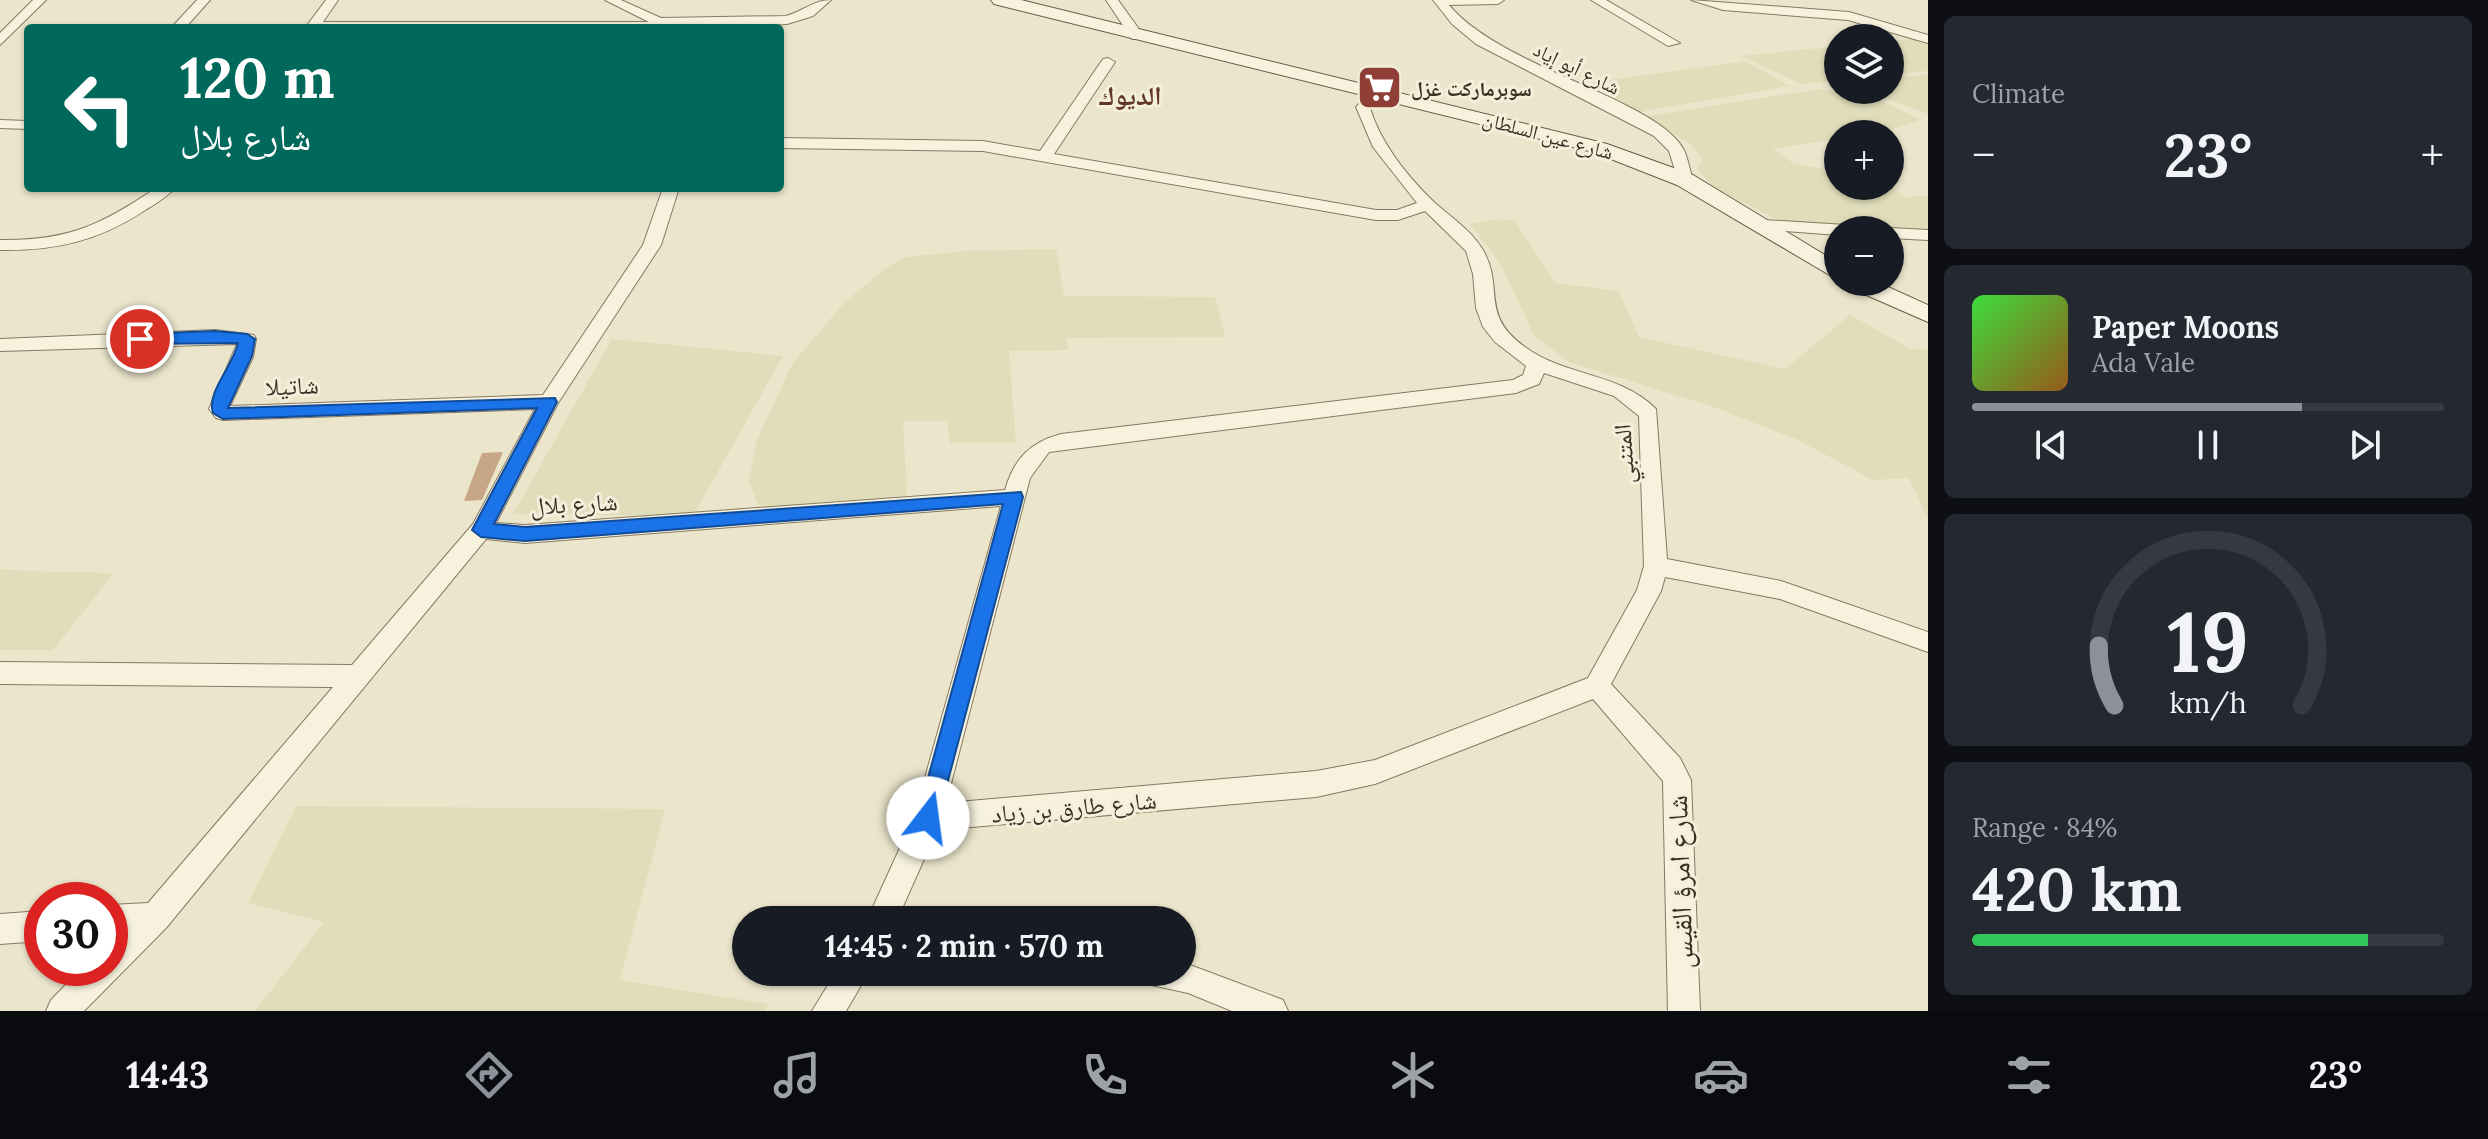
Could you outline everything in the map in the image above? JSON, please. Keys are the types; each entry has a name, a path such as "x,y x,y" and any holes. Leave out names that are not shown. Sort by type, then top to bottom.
{"main road":[{"name":"شارع عين السلطان","path":"1000,0 1137,36 1574,140 1648,163 1685,180 1764,225 1824,264"},
{"path":"1888,296 1928,314"}],"street":[{"path":"0,41 40,0"},
{"path":"182,24 204,0"},
{"path":"315,24 332,0"},
{"path":"611,0 672,24"},
{"path":"695,24 794,19 825,0"},
{"path":"1112,0 1137,36"},
{"path":"1440,1 1498,0"},
{"path":"1597,0 1673,43"},
{"path":"1697,0 1723,6 1849,16 1928,39"},
{"name":"شارع أبو إياد","path":"1440,1 1451,17 1496,49 1649,125 1676,150 1685,180"},
{"path":"1045,156 1108,62"},
{"path":"888,906 928,818 1014,497 1028,462 1042,447 1061,441 1516,386 1532,379 1536,365 1484,314 1482,282 1474,251 1397,169 1366,120 1365,103 1378,93"},
{"path":"0,124 24,125"},
{"path":"784,143 983,146 1376,215 1398,215 1428,205"},
{"path":"0,245 55,246 77,241 161,192"},
{"name":"شارع بلال","path":"670,192 652,245 549,402 481,530 525,534 1014,497"},
{"path":"1764,225 1824,229"},
{"path":"1904,234 1928,235"},
{"name":"شاتيلا","path":"0,345 215,336 247,339 244,356 220,400 219,409 223,413 549,402"},
{"name":"المتنبي","path":"1536,365 1621,393 1649,414 1656,566"},
{"path":"128,944 155,917 481,530"},
{"path":"1597,686 1649,591 1656,566 1781,590 1928,642"},
{"path":"0,673 360,676"},
{"name":"شارع طارق بن زياد","path":"928,818 1316,784 1375,772 1597,686"},
{"name":"شارع امرؤ القيس","path":"1597,686 1670,767 1677,780 1684,1011"},
{"path":"128,919 155,917"},
{"path":"0,929 24,927"},
{"path":"1196,981 1272,1011"},
{"path":"62,1011 86,986"},
{"path":"828,1011 845,986"}],"shaded area":[{"path":"1928,37 1928,71 1904,74 1904,40"},
{"path":"1824,47 1824,82 1801,84 1741,56"},
{"path":"1746,61 1789,86 1639,112 1581,84"},
{"path":"1928,74 1928,114 1902,104 1904,77"},
{"path":"1820,89 1824,90 1824,104 1888,104 1921,120 1904,125 1904,120 1824,120 1824,140 1773,149 1793,163 1824,169 1824,200 1904,200 1904,196 1928,196 1928,230 1904,229 1904,216 1824,216 1824,224 1780,221 1715,188 1696,169 1703,160 1690,144 1647,116"},
{"path":"1496,219 1515,221 1555,283 1619,291 1639,337 1785,369 1850,315 1909,348 1928,350 1928,519 1909,478 1873,480 1798,440 1711,406 1571,363 1535,337 1501,265 1470,224"},
{"path":"1056,249 1064,296 1215,297 1225,337 1066,338 1068,350 1009,351 1016,443 950,443 947,421 903,421 907,496 759,509 749,480 757,440 792,364 843,304 887,267 906,257 965,251"},
{"path":"612,339 783,356 693,516 513,514"},
{"path":"0,569 114,573 53,650 0,650"},
{"path":"296,806 665,809 620,980 768,1004 765,1011 255,1011 324,922 248,903"}],"building":[{"path":"503,452 482,500 464,501 482,453"}],"place":[{"name":"سوبرماركت غزل","path":"1380,88"}],"district":[{"name":"الديوك","path":"1130,95"}],"route":[{"path":"140,339 215,336 247,339 244,356 220,400 219,409 223,413 549,402 481,530 525,534 1014,497 928,818"}]}
